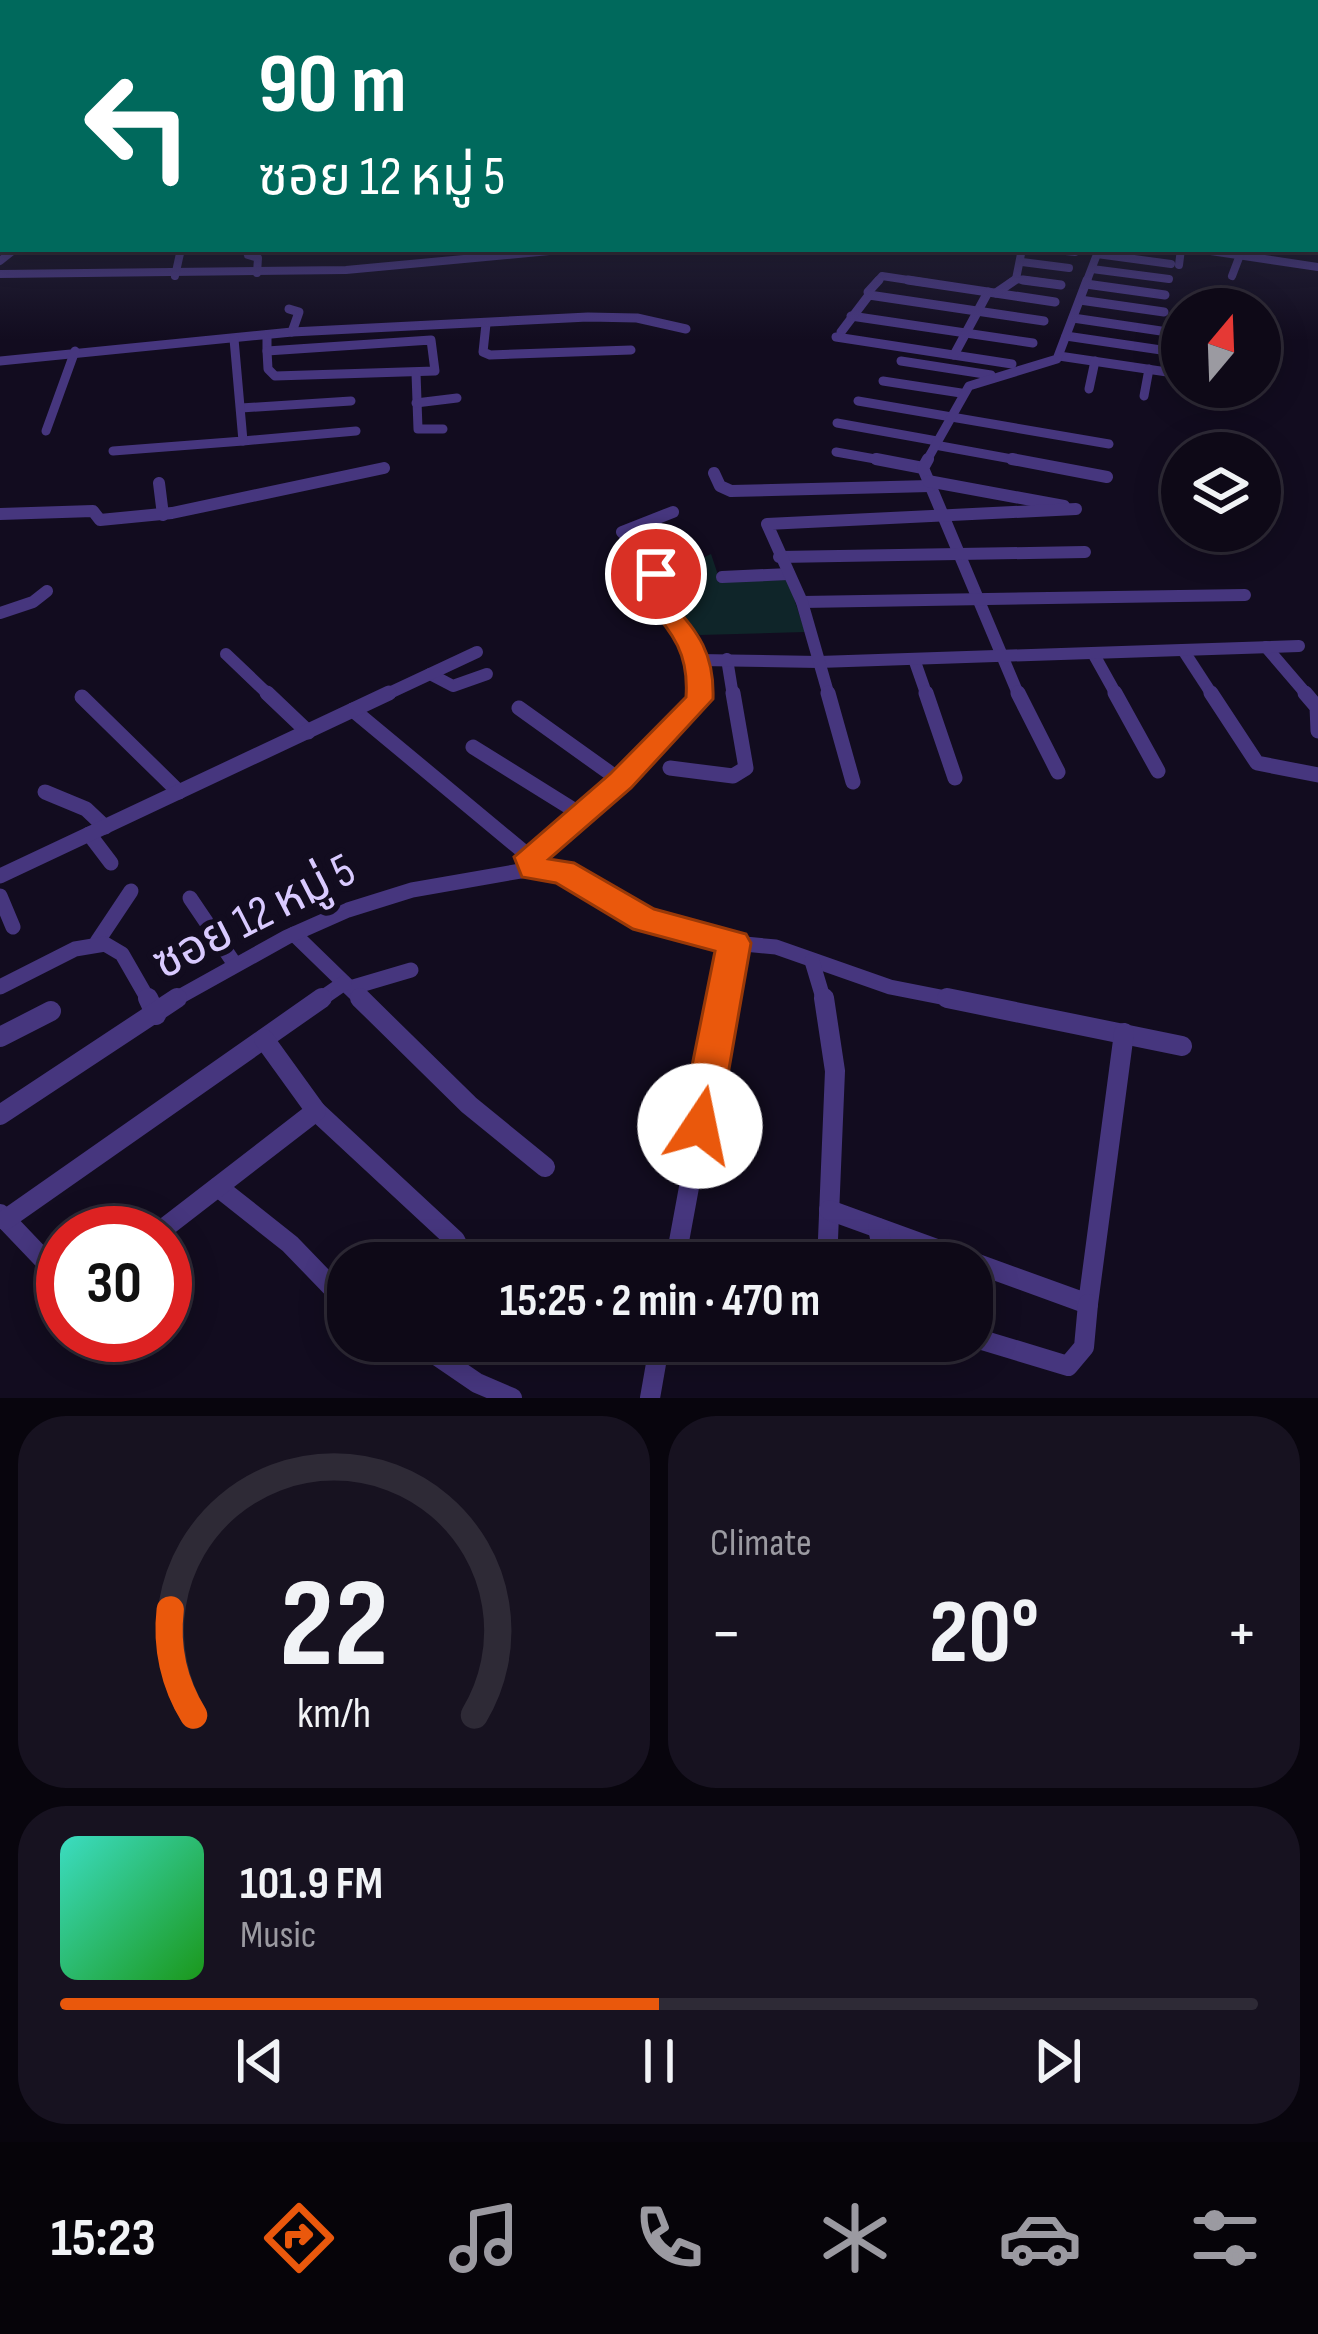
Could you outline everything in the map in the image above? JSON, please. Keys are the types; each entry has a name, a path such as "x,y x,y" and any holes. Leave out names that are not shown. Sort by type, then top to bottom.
{"street":[{"path":"176,276 180,252"},
{"path":"348,252 356,269"},
{"path":"0,274 176,276 356,269 511,252"},
{"path":"1016,279 1022,252"},
{"path":"1058,772 999,656 927,478 936,443 961,393 992,376 1057,360 1098,252 1175,265 1180,252"},
{"path":"1217,252 1318,267"},
{"path":"248,255 259,258 257,273"},
{"path":"1232,276 1240,256"},
{"path":"1022,262 1069,268"},
{"path":"1280,282 1285,262"},
{"path":"1092,268 1169,279"},
{"path":"868,292 884,276 1055,302"},
{"path":"954,355 992,293 1016,279 1061,285"},
{"path":"1086,284 1161,294"},
{"path":"1012,364 838,334 869,296 1044,321"},
{"path":"1080,300 1161,313"},
{"path":"289,309 299,312 292,332"},
{"path":"0,362 292,332 614,316 686,328"},
{"path":"851,316 1034,343"},
{"path":"1073,318 1161,331"},
{"path":"486,324 483,352 490,355 631,350"},
{"path":"266,335 267,351 269,373 275,376 435,371 433,341 267,351"},
{"path":"1066,336 1161,350"},
{"path":"234,339 243,441"},
{"path":"46,431 75,351"},
{"path":"1059,356 1161,371"},
{"path":"901,361 992,376"},
{"path":"1089,389 1095,361"},
{"path":"1144,396 1149,370"},
{"path":"416,373 418,429 443,429"},
{"path":"883,381 961,393"},
{"path":"416,403 457,398"},
{"path":"241,408 351,401"},
{"path":"858,401 1109,444"},
{"path":"837,423 1107,477"},
{"path":"112,451 356,431"},
{"path":"836,452 927,478 1076,509 770,522 767,527 802,602 853,782"},
{"path":"0,514 93,511 109,520 164,514 384,468"},
{"path":"714,473 719,486 731,491 927,478"},
{"path":"159,483 164,514"},
{"path":"352,710 531,863 695,708 700,664 642,582 662,571 663,563 622,532 673,512"},
{"path":"779,557 1085,552"},
{"path":"722,577 789,574"},
{"path":"0,613 33,602 47,591"},
{"path":"802,602 1244,595"},
{"path":"700,664 1299,646"},
{"path":"1266,647 1317,707 1318,731"},
{"path":"441,650 456,662"},
{"path":"1184,650 1257,763 1266,769 1318,776"},
{"path":"0,876 477,652"},
{"path":"1093,653 1158,770"},
{"path":"226,654 308,732"},
{"path":"914,659 955,778"},
{"path":"670,768 733,776 746,768 732,662"},
{"path":"430,674 453,686 487,674"},
{"path":"82,697 179,792"},
{"path":"519,709 621,781"},
{"path":"473,746 582,814"},
{"path":"45,792 86,809 111,863"},
{"name":"ซอย 12 หมู่ 5","path":"0,1115 235,963 294,934 363,903 425,884 531,863 562,872 615,906 661,926 734,943 776,947 890,987 1182,1046"},
{"path":"97,943 131,891"},
{"path":"0,896 14,927"},
{"path":"190,898 235,963"},
{"path":"294,934 470,1105 545,1167"},
{"path":"0,987 97,943 119,950 156,1015"},
{"path":"679,1242 734,943"},
{"path":"812,961 829,1016 835,1071 828,1242"},
{"path":"36,1252 3,1217 347,986 411,970"},
{"path":"0,1037 51,1011"},
{"path":"993,1345 1068,1366 1080,1360 1086,1346 1124,1033"},
{"path":"264,1039 316,1111 456,1242"},
{"path":"192,1207 316,1111"},
{"path":"218,1187 290,1244 327,1282"},
{"path":"829,1210 1088,1304"},
{"path":"878,1228 881,1242"},
{"path":"454,1362 477,1383 512,1398"},
{"path":"650,1398 656,1362"}],"green space":[{"path":"711,554 720,581 788,580 805,632 700,635 647,583"}],"route":[{"path":"656,574 642,582 693,647 701,667 695,708 621,781 530,857 533,869 547,868 573,877 644,920 734,943 700,1126"}]}
